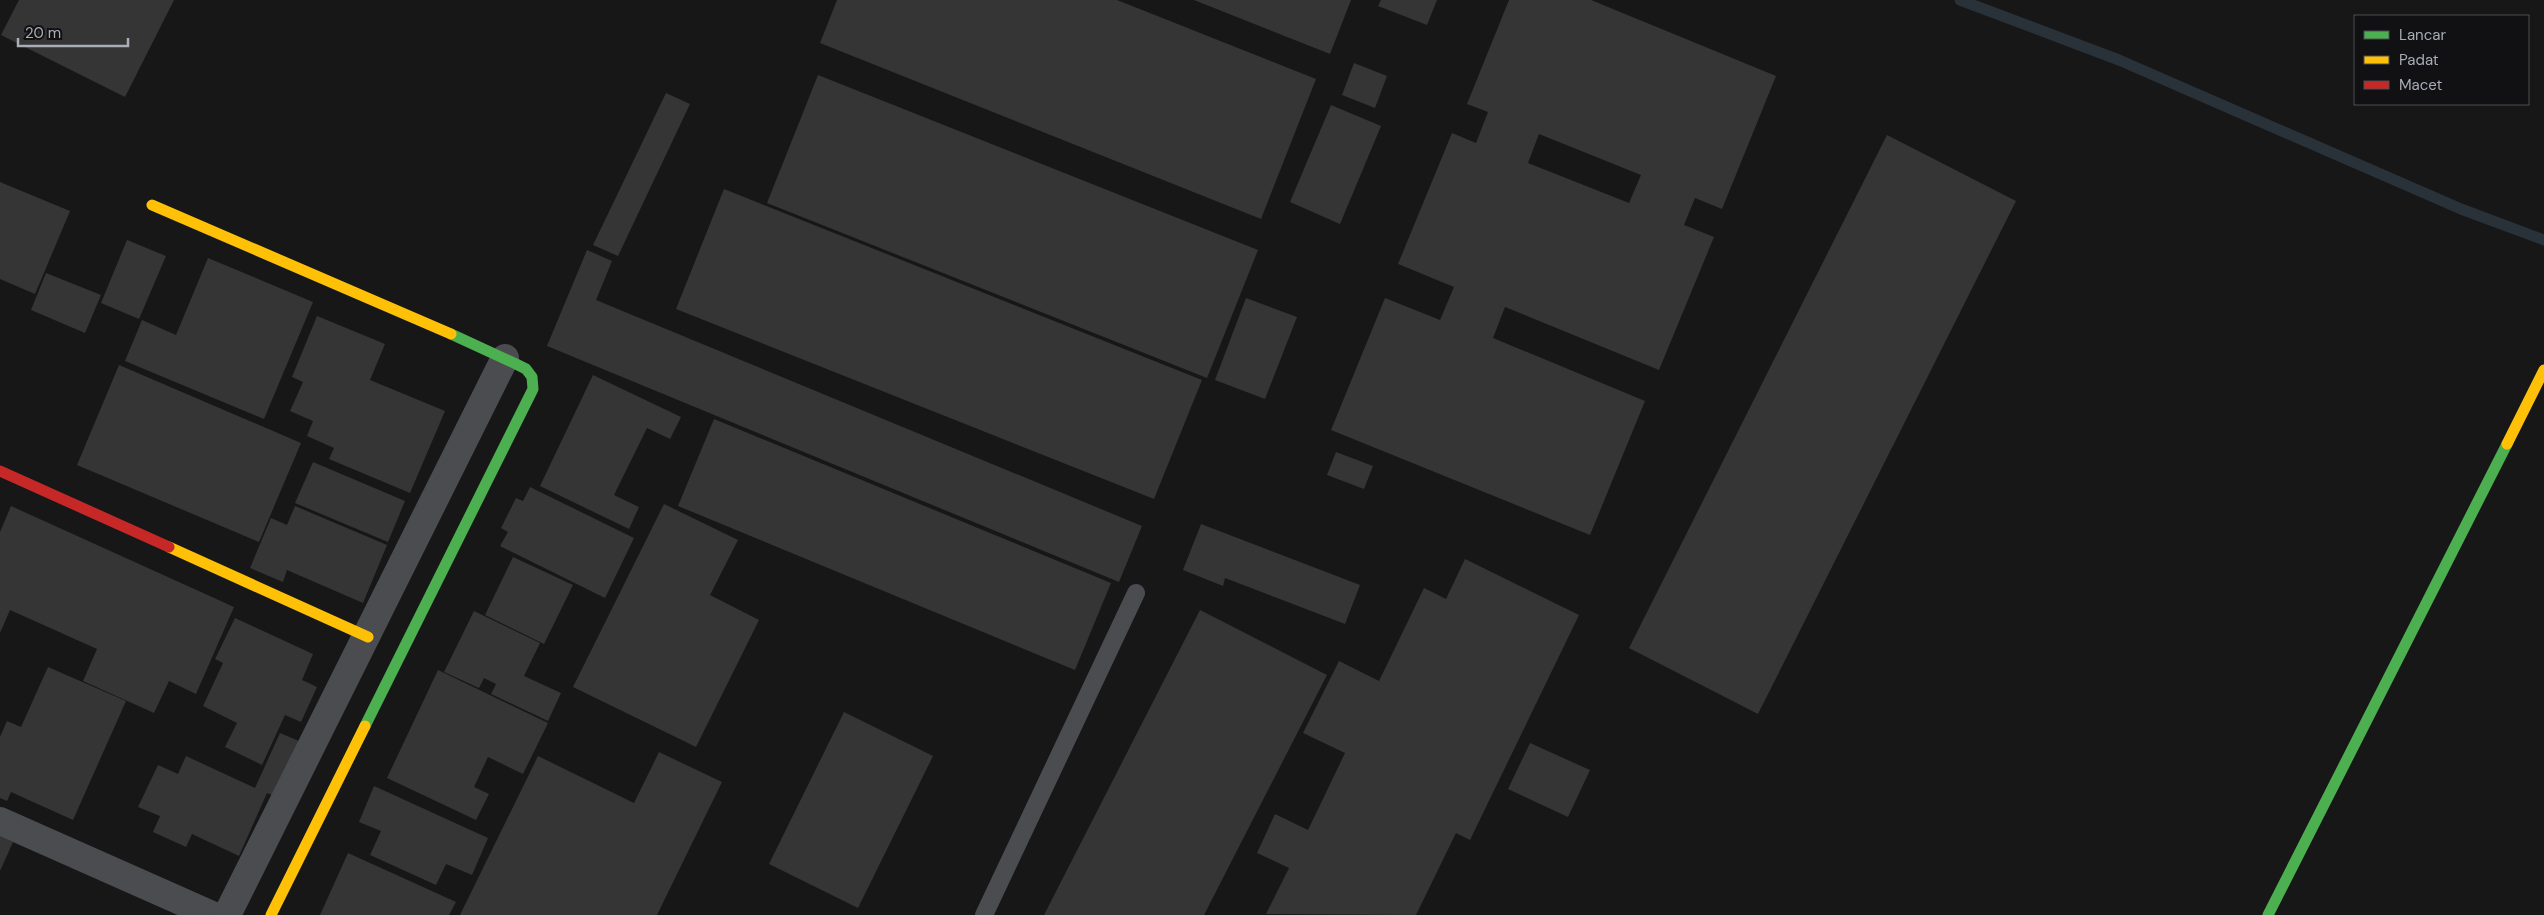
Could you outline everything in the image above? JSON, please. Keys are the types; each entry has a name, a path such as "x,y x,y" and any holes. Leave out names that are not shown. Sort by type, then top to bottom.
{"street":[{"path":"152,205 505,358 533,375 533,389 271,915"},
{"path":"227,915 368,636 505,358"},
{"path":"2268,915 2544,370"},
{"path":"0,471 368,636"},
{"path":"0,821 212,915"}],"lane":[{"path":"984,915 1136,594"}],"building":[{"path":"19,0 174,0 125,97 1,35"},
{"path":"837,0 1117,0 1316,79 1261,219 820,43"},
{"path":"1194,0 1351,0 1330,54"},
{"path":"1381,0 1437,0 1427,25 1378,6"},
{"path":"1509,0 1591,0 1776,76 1722,209 1695,198 1684,225 1714,237 1659,370 1505,307 1493,338 1645,401 1590,535 1331,430 1385,298 1440,320 1454,287 1398,264 1452,133 1476,143 1488,112 1467,104","holes":["1539,134 1641,175 1629,203 1528,163"]},
{"path":"1354,63 1387,76 1375,108 1342,95"},
{"path":"818,75 1258,250 1207,378 767,203"},
{"path":"666,93 690,104 618,256 593,245"},
{"path":"1331,105 1381,126 1340,224 1290,202"},
{"path":"1887,135 2016,201 1758,714 1629,648"},
{"path":"0,182 70,211 35,294 0,279"},
{"path":"724,189 1202,380 1154,499 676,309"},
{"path":"127,240 166,256 139,319 101,303"},
{"path":"587,250 612,261 596,300 1142,526 1119,582 547,346"},
{"path":"208,258 313,302 264,419 125,361 142,320 176,335"},
{"path":"46,273 101,295 85,333 31,310"},
{"path":"1246,298 1297,317 1265,399 1215,380"},
{"path":"317,316 385,344 370,380 445,411 410,493 329,459 334,448 307,436 313,421 290,411 303,382 292,377"},
{"path":"119,365 301,443 259,542 77,465"},
{"path":"593,375 681,417 670,439 647,428 614,495 639,507 629,529 540,486"},
{"path":"714,419 1111,583 1075,670 678,506"},
{"path":"1336,452 1373,466 1364,489 1327,475"},
{"path":"313,462 405,501 388,542 295,503"},
{"path":"530,487 634,538 605,598 500,546 508,532 501,528 516,498 523,501"},
{"path":"664,504 738,540 710,595 759,620 696,747 573,687"},
{"path":"11,506 234,607 196,694 169,681 154,713 83,681 97,649 10,610 0,633 0,532"},
{"path":"295,506 387,545 363,603 287,570 283,582 250,568 271,518 287,525"},
{"path":"1201,524 1360,585 1345,624 1225,578 1223,586 1183,570"},
{"path":"513,557 573,585 544,644 485,615"},
{"path":"1465,559 1579,615 1470,840 1456,833 1416,915 1266,914 1289,868 1257,853 1275,814 1308,830 1345,753 1303,733 1339,661 1379,681 1424,588 1446,599"},
{"path":"1200,610 1327,675 1204,915 1044,915"},
{"path":"474,611 540,643 524,676 561,693 548,721 491,694 496,684 484,678 479,688 444,672"},
{"path":"235,618 313,654 302,680 317,687 301,722 285,715 262,765 225,747 237,723 203,706 223,663 215,659"},
{"path":"48,667 126,701 73,820 11,792 7,801 0,798 0,737 7,721 21,727"},
{"path":"438,670 548,723 523,774 488,757 474,787 489,794 476,820 387,778"},
{"path":"844,712 933,756 858,908 769,864"},
{"path":"280,733 299,741 274,796 267,793 239,856 192,834 186,847 153,832 160,816 138,807 158,765 178,774 186,756 255,788"},
{"path":"1530,743 1590,770 1568,817 1508,789"},
{"path":"659,752 722,782 657,915 460,915 538,756 634,803"},
{"path":"374,786 488,838 472,875 446,864 436,885 370,855 381,831 359,822"},
{"path":"0,836 13,842 0,871"},
{"path":"348,853 456,902 449,915 320,915"}],"waterway":[{"path":"1960,0 2119,60 2461,209 2544,240"}],"traffic: fast":[{"path":"365,726 533,389 532,377 526,369 451,334"},
{"path":"2268,915 2507,444"}],"traffic: slow":[{"path":"152,205 451,334"},
{"path":"2507,444 2544,370"},
{"path":"169,547 368,637"},
{"path":"271,915 365,726"}],"traffic: jam":[{"path":"0,471 169,547"}]}
